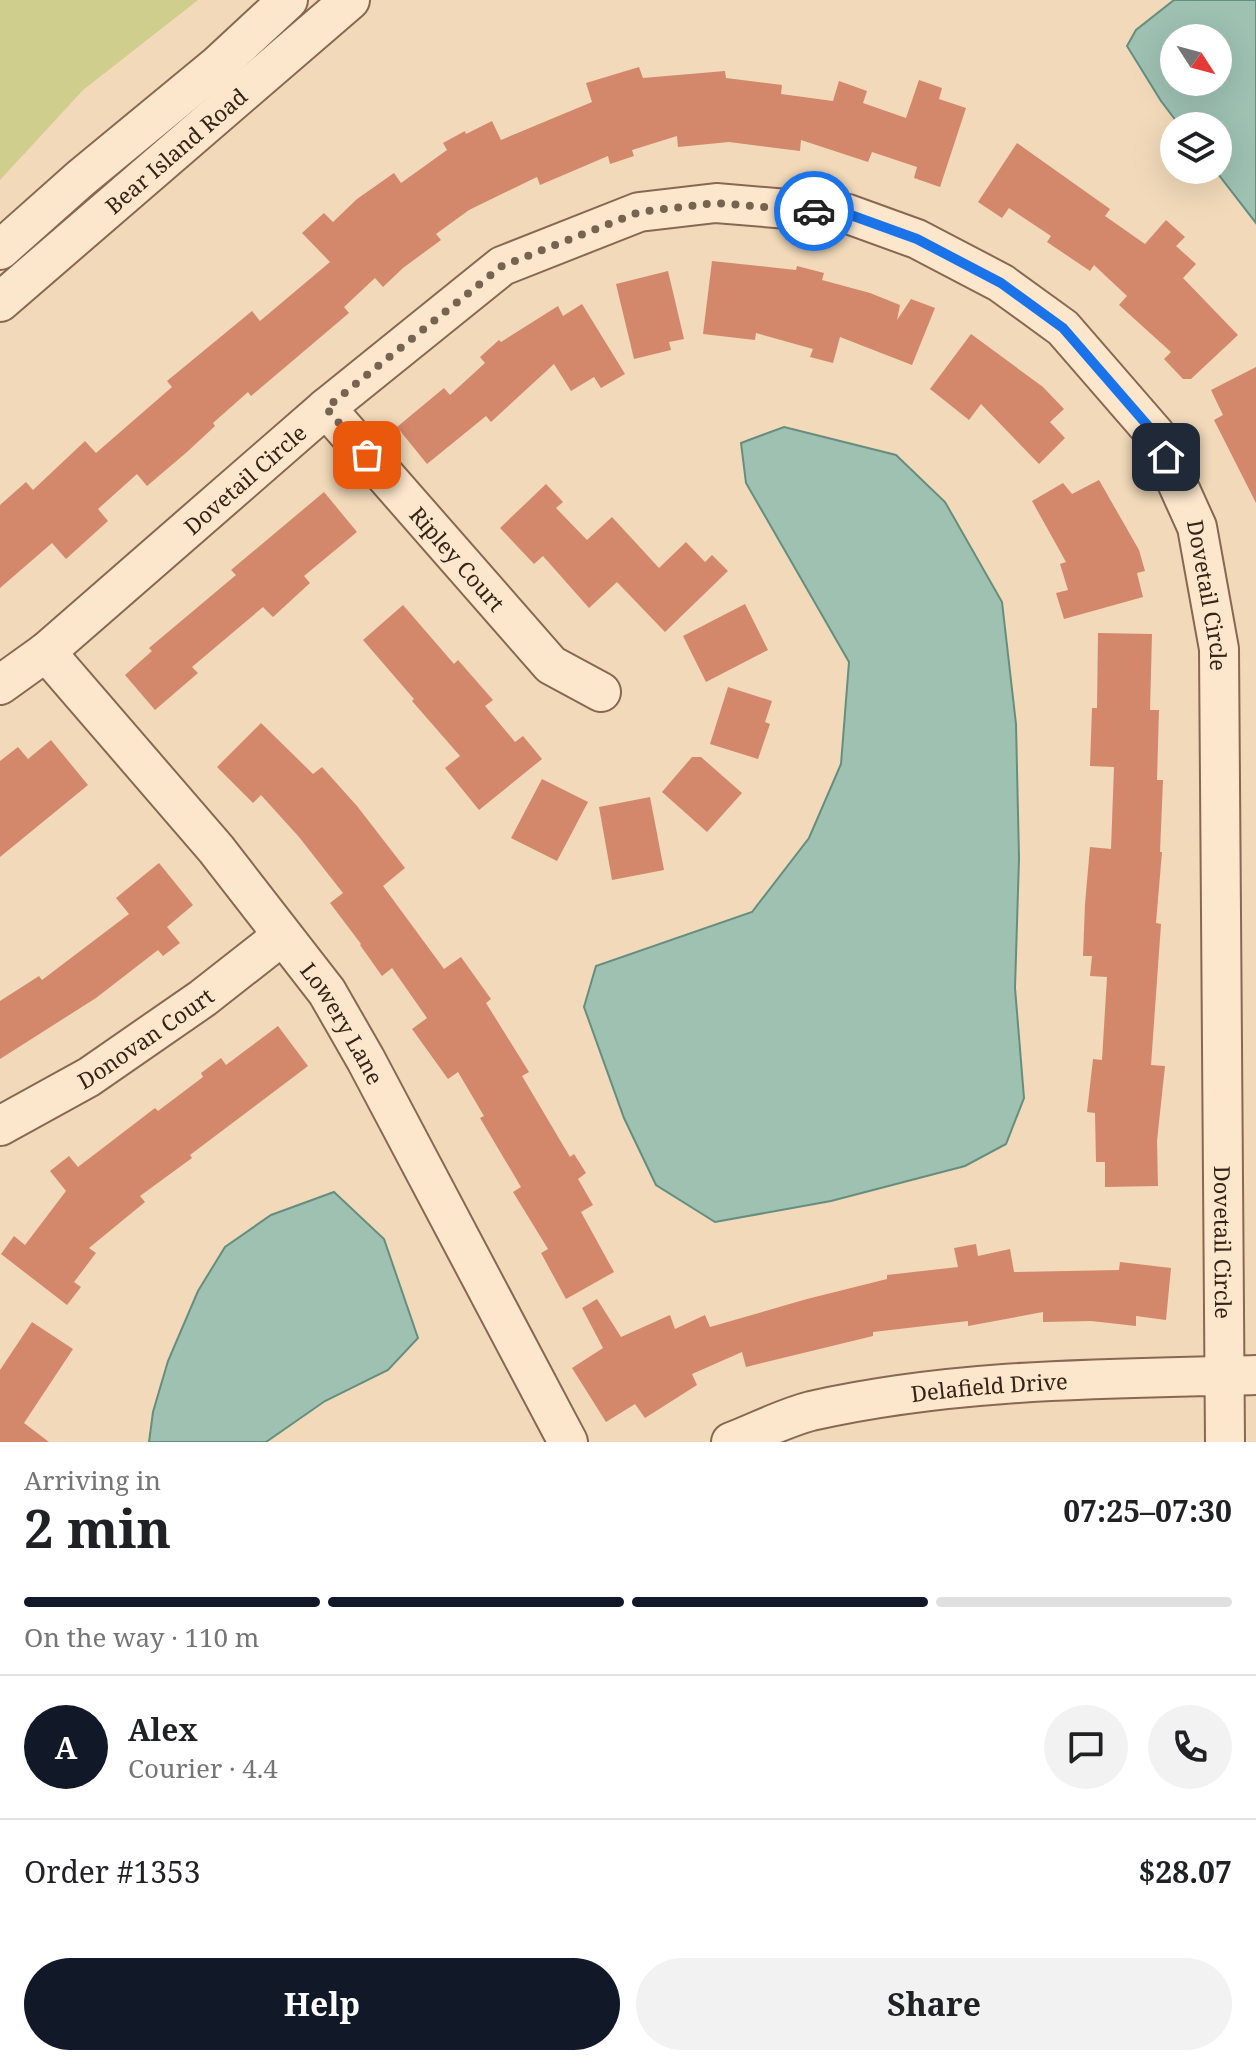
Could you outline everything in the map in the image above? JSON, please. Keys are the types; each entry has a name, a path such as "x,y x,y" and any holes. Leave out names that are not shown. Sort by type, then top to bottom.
{"street":[{"name":"Bear Island Road","path":"0,250 81,178 218,65 288,0"},
{"name":"Bear Island Road","path":"0,302 350,0"},
{"name":"Dovetail Circle","path":"0,685 46,652 326,408 502,266 639,212 716,203 848,214 917,239 1001,283 1063,328 1155,434 1197,527 1219,649 1241,1376 1225,1442"},
{"name":"Ripley Court","path":"326,408 551,665 601,692"},
{"name":"Lowery Lane","path":"46,652 216,849 327,992 568,1442"},
{"name":"Donovan Court","path":"0,1126 89,1077 203,998 282,936"},
{"name":"Delafield Drive","path":"731,1442 808,1412 930,1389 1241,1376"}],"shaded area":[{"path":"0,0 198,0 83,90 0,180"},
{"path":"1174,0 1256,0 1256,223 1226,184 1232,184 1232,112 1169,112 1127,46 1136,30"},
{"path":"784,427 896,455 945,502 1002,602 1016,724 1019,858 1015,988 1024,1098 1006,1144 965,1166 831,1201 715,1222 656,1185 624,1118 584,1007 596,966 752,912 809,838 841,764 849,662 746,483 741,443"},
{"path":"334,1192 384,1239 418,1338 388,1370 325,1401 266,1442 149,1442 153,1412 168,1361 198,1291 225,1247 271,1215"}],"building":[{"path":"639,67 643,78 725,71 726,78 782,85 781,94 833,101 839,81 867,91 863,103 906,118 919,80 942,88 939,99 966,108 940,187 914,178 917,167 872,152 868,162 801,140 800,151 729,142 678,147 677,136 632,150 634,156 610,164 608,156 540,185 537,177 469,210 436,234 441,240 383,287 375,278 344,307 349,313 251,396 248,392 213,423 215,426 147,486 137,474 98,509 108,521 66,559 52,543 0,588 0,505 26,482 33,490 85,441 96,453 172,387 167,381 252,311 260,321 330,262 302,233 324,213 333,222 357,199 394,173 401,183 447,150 443,143 465,131 466,134 492,121 501,140 592,102 586,83"},
{"path":"1017,143 1110,209 1105,216 1145,244 1166,220 1185,237 1176,246 1196,264 1183,278 1238,335 1191,379 1183,379 1164,359 1171,352 1119,305 1127,296 1094,265 1090,271 1047,242 1051,236 1009,208 1002,218 978,202"},
{"path":"712,261 796,270 797,266 824,273 822,280 900,305 897,320 911,299 935,308 912,365 840,337 833,363 810,357 813,349 756,333 755,340 703,334"},
{"path":"668,271 684,339 669,342 671,350 634,359 616,284"},
{"path":"582,304 625,374 601,388 594,377 571,391 554,364 491,422 486,416 427,464 397,427 444,388 450,395 485,363 480,357 499,340 501,342 558,306 563,316"},
{"path":"971,334 1043,387 1064,409 1050,422 1065,438 1039,464 981,404 969,420 930,389"},
{"path":"1256,367 1256,503 1214,420 1223,415 1211,390"},
{"path":"1099,480 1139,550 1145,571 1137,573 1143,597 1064,619 1056,593 1068,590 1060,564 1066,562 1032,501 1063,483 1072,494"},
{"path":"546,484 563,502 556,508 587,540 612,517 659,568 686,542 705,562 712,555 728,571 665,632 617,582 589,608 543,556 534,564 500,528"},
{"path":"324,492 357,532 304,576 310,583 273,617 263,607 192,667 198,673 155,710 125,675 152,651 149,648 236,575 231,570"},
{"path":"745,604 768,650 706,682 683,636"},
{"path":"403,605 454,664 458,660 493,700 485,706 515,742 523,736 542,759 479,810 445,768 460,756 363,640"},
{"path":"1098,633 1152,634 1150,710 1159,710 1157,780 1163,780 1162,852 1156,923 1161,924 1151,1065 1165,1066 1157,1141 1158,1186 1105,1187 1105,1162 1096,1162 1095,1113 1087,1112 1093,1059 1102,1060 1107,977 1090,976 1092,956 1083,956 1085,904 1090,847 1111,849 1114,767 1090,766 1092,708 1097,708"},
{"path":"728,687 772,701 765,722 770,724 758,759 710,744"},
{"path":"261,723 313,774 322,767 357,806 405,868 383,886 444,969 461,957 491,999 486,1003 529,1072 522,1076 570,1157 574,1154 586,1173 578,1179 593,1205 581,1212 614,1272 566,1299 541,1253 548,1249 513,1192 521,1187 480,1118 484,1116 458,1072 448,1079 412,1029 427,1018 392,968 382,976 330,903 343,893 299,837 261,795 253,803 217,767"},
{"path":"51,740 88,785 0,857 0,761 18,747 28,759"},
{"path":"692,757 701,757 742,793 707,832 662,792"},
{"path":"542,779 588,802 557,861 511,838"},
{"path":"650,797 664,870 612,880 599,807"},
{"path":"159,863 193,905 167,927 180,943 163,956 158,950 96,998 0,1059 0,1001 39,976 42,980 129,914 116,898"},
{"path":"278,1026 308,1066 140,1196 145,1202 89,1248 96,1253 74,1282 81,1287 67,1305 1,1254 14,1236 25,1245 66,1191 50,1171 69,1156 78,1167 155,1108 158,1111 203,1077 201,1073 221,1058 226,1065"},
{"path":"976,1244 978,1256 1010,1249 1014,1272 1119,1270 1120,1262 1171,1268 1166,1320 1136,1316 1136,1326 1091,1321 1043,1322 1043,1312 968,1326 968,1321 873,1332 873,1336 746,1367 742,1352 692,1374 697,1385 645,1418 635,1404 606,1422 572,1368 603,1348 582,1308 597,1299 621,1337 670,1315 675,1329 705,1315 710,1327 887,1279 887,1275 958,1267 954,1248"},
{"path":"32,1322 73,1349 24,1423 49,1442 0,1442 0,1370"}],"way so far":[{"path":"367,455 326,408 502,266 639,212 716,203 814,211"}],"route":[{"path":"814,211 848,214 917,239 1001,283 1063,328 1155,434 1166,457"}]}
